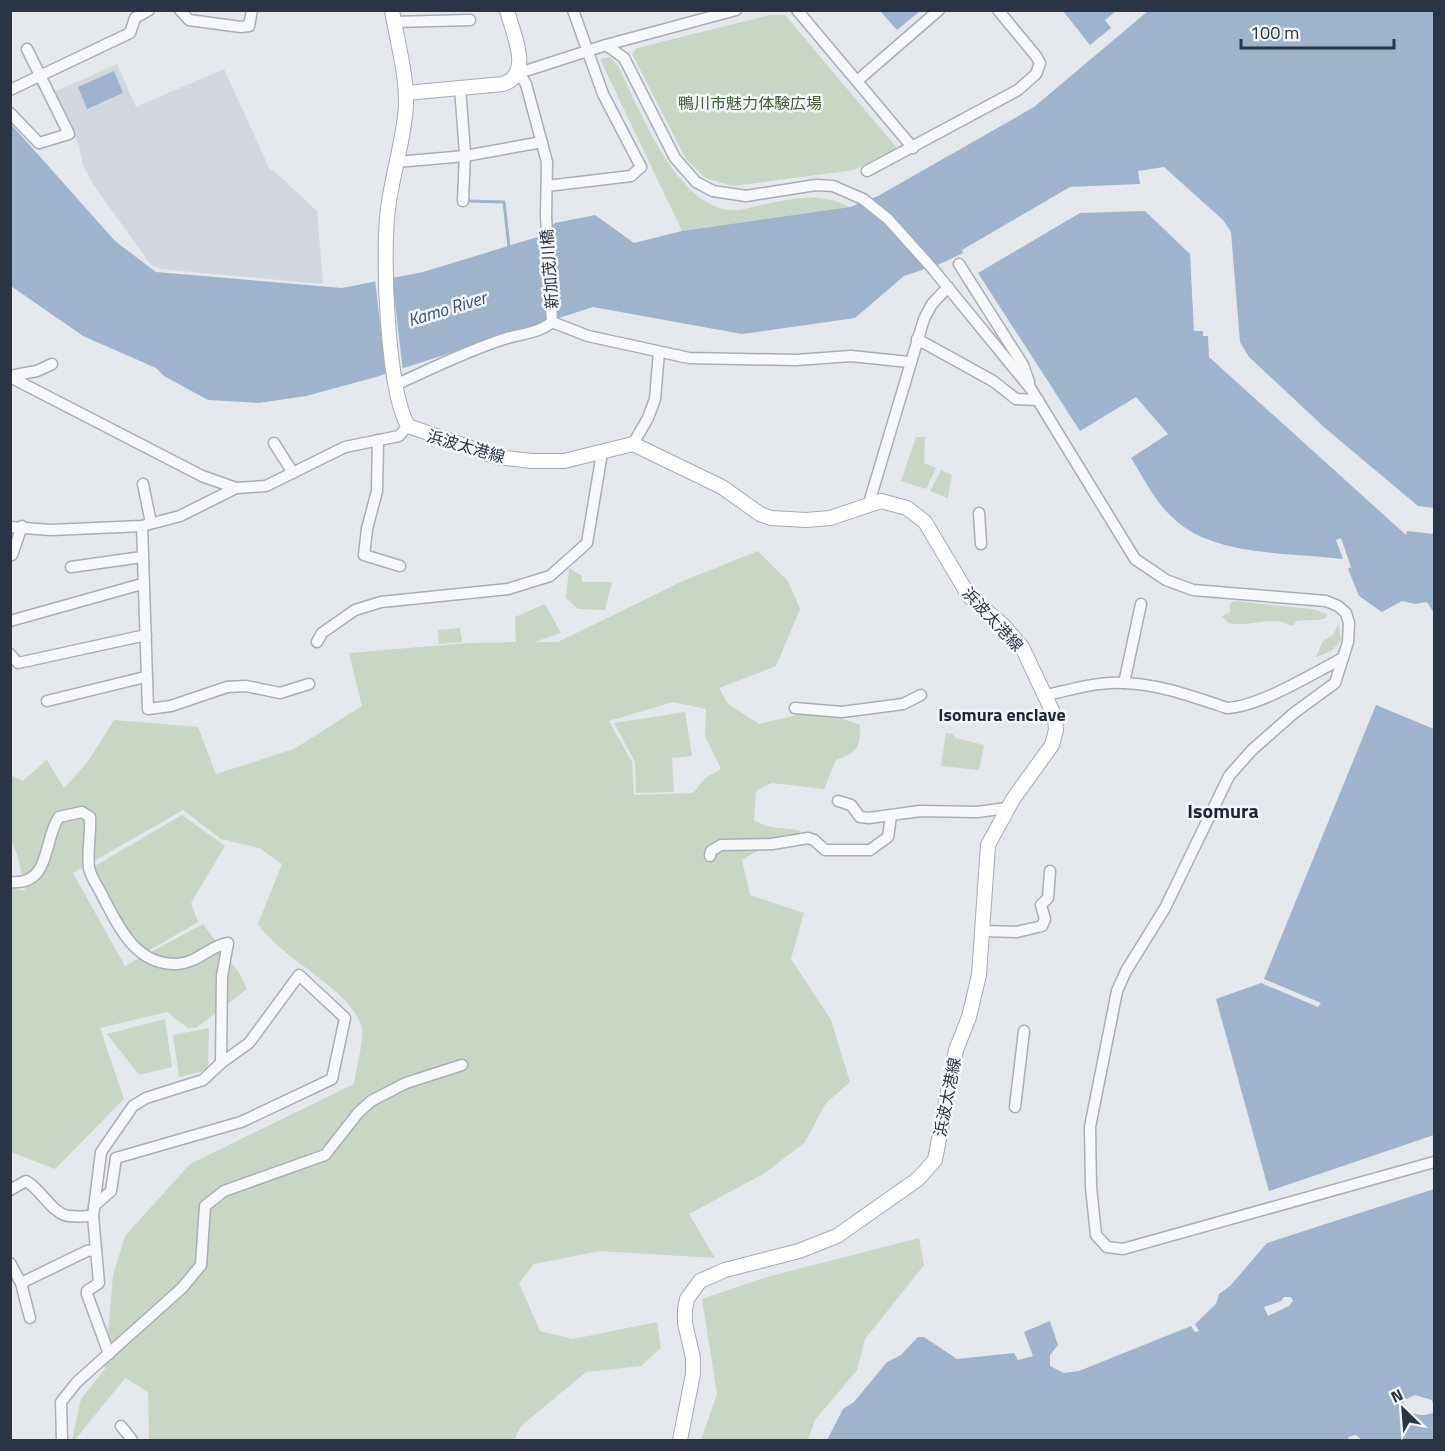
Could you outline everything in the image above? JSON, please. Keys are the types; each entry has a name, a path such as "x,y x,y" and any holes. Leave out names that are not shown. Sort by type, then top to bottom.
{"main road":[{"path":"406,93 503,84 519,73 519,58 507,10"},
{"name":"浜波太港線","path":"393,16 406,93 386,227 386,276 395,382 401,411 408,426 497,457 532,461 564,461 633,444 722,487 760,514 771,518 830,518 869,502 881,501 897,504 916,513 925,522 969,596 1003,625 1022,647 1046,695 1056,724 1052,745 1007,808 996,827 986,856 984,931 979,975 969,1017 956,1050 937,1152 932,1165 918,1179 837,1236 799,1251 725,1270 700,1281 687,1299 685,1310 693,1358 693,1374 680,1440"}],"street":[{"path":"10,90 130,33 135,18 149,10"},
{"path":"180,10 189,20 241,27 249,26 252,10"},
{"path":"547,186 632,176 641,167 603,94 573,10"},
{"path":"519,73 606,45 736,10"},
{"path":"797,10 913,148"},
{"path":"857,81 939,10"},
{"path":"867,171 1011,94 1036,75 1040,63 1036,56 998,10"},
{"path":"393,16 470,20"},
{"path":"606,45 624,58 675,158 696,182 713,191 730,195 758,195 816,185 833,186 863,199 888,219 948,287 1031,389 1135,559 1166,580 1193,590 1326,601 1338,606 1346,614 1349,623 1342,658 1331,688 1294,713 1252,750 1229,776 1165,908 1126,970 1117,991 1090,1127 1091,1187 1096,1235 1107,1247 1123,1250 1434,1162"},
{"path":"10,113 39,143 69,134 27,49"},
{"name":"新加茂川橋","path":"519,73 526,84 547,162 546,216 552,321"},
{"path":"460,88 465,156 463,201"},
{"path":"397,162 465,156 542,142"},
{"path":"959,264 1023,364 1031,389"},
{"path":"869,502 917,339 932,304 948,287"},
{"path":"395,382 504,339 545,327 552,321 588,336 659,352 716,360 851,356 909,362"},
{"path":"917,339 993,381 1016,399 1038,400"},
{"path":"633,444 648,418 655,399 659,352"},
{"path":"10,376 37,371 52,364"},
{"path":"10,376 202,476 236,488"},
{"path":"12,555 16,527 51,530 147,525 180,516 236,488 266,486 345,447 403,435 408,426"},
{"path":"378,440 377,491 367,529 364,555 400,566"},
{"path":"274,443 294,473"},
{"path":"317,642 322,633 355,610 381,602 508,589 550,576 587,543 602,453"},
{"path":"142,484 147,525 142,557 142,584 148,709 171,706 227,687 246,686 280,693 309,684"},
{"path":"979,513 981,544"},
{"path":"71,567 142,557"},
{"path":"10,621 142,584"},
{"path":"1124,683 1141,604"},
{"path":"10,654 18,663 146,635"},
{"path":"1046,695 1087,686 1124,683 1153,686 1227,708 1236,708 1279,691 1342,658"},
{"path":"47,701 145,677"},
{"path":"795,708 842,712 903,704 921,695"},
{"path":"838,801 851,805 860,817 891,816 920,811 977,812 1007,808"},
{"path":"10,882 19,883 33,877 44,864 51,827 59,817 82,812 90,817 89,870 120,928 135,949 147,958 164,964 181,964 196,960 218,945 228,944 222,976 221,1064"},
{"path":"710,856 711,851 721,845 772,844 807,838 814,840 825,850 870,850 888,837 891,816"},
{"path":"984,931 1017,932 1042,926 1045,919 1041,905 1048,898 1050,871"},
{"path":"10,1190 26,1181 34,1185 58,1211 67,1216 94,1211 111,1191 116,1158 241,1122 332,1079 345,1018 299,975 249,1043 203,1080 146,1098 133,1106 101,1152 94,1211 99,1283 87,1291 87,1294 110,1354"},
{"path":"1015,1107 1024,1031"},
{"path":"62,1440 61,1402 77,1382 182,1288 201,1265 206,1206 216,1196 224,1191 325,1155 347,1125 371,1101 406,1083 462,1065"},
{"path":"21,1284 87,1251 96,1250"},
{"path":"10,1263 21,1284 30,1318"},
{"path":"120,1426 132,1440"}],"shaded area":[{"path":"117,64 136,107 224,69 270,170 274,171 317,211 323,284 161,269 151,265 93,184 83,165 79,145 52,93"}],"green space":[{"name":"鴨川市魅力体験広場","path":"770,15 785,15 897,148 854,170 733,186 705,178 686,159 632,54 637,48"},
{"path":"610,57 618,66 649,129 676,173 692,191 710,204 737,210 788,200 818,198 839,202 850,207 682,231 600,59"},
{"path":"916,437 925,437 924,463 936,468 926,489 901,481"},
{"path":"941,470 952,475 948,498 930,491"},
{"path":"758,551 788,581 800,609 776,666 719,688 728,704 759,724 805,713 831,715 860,725 856,748 836,760 824,789 772,783 756,791 754,820 772,827 801,831 796,835 782,837 742,860 750,895 804,913 791,959 831,1020 850,1082 826,1103 805,1142 765,1173 689,1214 715,1258 600,1251 534,1264 519,1283 540,1331 573,1339 657,1322 661,1348 641,1366 586,1372 521,1426 514,1440 149,1440 148,1392 125,1378 75,1440 72,1440 81,1399 105,1369 113,1275 125,1236 190,1164 354,1084 362,1028 345,1000 269,938 258,924 282,864 259,848 221,839 183,810 73,873 125,966 203,924 240,974 247,989 196,1028 188,1028 167,1012 100,1028 124,1099 55,1169 11,1152 11,888 25,891 18,857 11,840 10,775 23,781 47,760 64,788 87,763 114,720 198,727 216,774 294,749 362,706 349,653 468,643 516,642 515,617 545,604 561,633 535,642 558,642 683,581","holes":["673,702 706,709 705,736 721,769 705,778 693,793 634,795 632,762 609,721"]},
{"path":"569,568 582,576 582,582 612,582 605,610 578,609 566,598"},
{"path":"1234,601 1312,609 1327,614 1326,618 1322,619 1296,621 1293,626 1275,621 1228,623 1222,616 1230,612 1230,604"},
{"path":"1338,623 1341,641 1331,651 1316,657 1323,641 1334,634"},
{"path":"460,628 462,642 439,644 438,630"},
{"path":"685,712 692,756 672,758 674,792 636,793 635,762 614,723"},
{"path":"946,733 953,734 955,738 984,745 979,770 941,766"},
{"path":"182,815 225,846 191,903 198,922 148,951 133,937 96,878 95,866"},
{"path":"165,1019 172,1067 139,1075 107,1034"},
{"path":"209,1028 208,1070 179,1077 173,1035"},
{"path":"919,1238 924,1265 865,1339 857,1370 815,1420 808,1440 701,1440 717,1394 702,1299 767,1277"}],"water":[{"path":"880,11 920,11 897,30"},
{"path":"1063,11 1116,11 1105,20 1111,28 1090,45"},
{"name":"Kamo River","path":"1148,11 1434,11 1434,508 1418,506 1325,428 1249,357 1240,342 1231,232 1223,220 1164,167 1138,171 1140,184 1070,187 962,250 963,253 940,264 904,276 855,318 742,334 593,307 376,377 306,396 259,403 208,400 164,376 156,368 83,336 11,286 10,123 115,241 156,272 342,288 423,272 541,236 555,223 595,215 634,243 682,231 850,207 878,196 1034,107"},
{"path":"114,71 123,93 87,109 78,87"},
{"path":"1145,211 1190,254 1194,331 1203,331 1203,336 1208,336 1209,357 1406,535 1407,531 1434,534 1434,613 1427,602 1415,604 1402,601 1382,612 1359,596 1348,569 1351,567 1341,538 1336,540 1343,559 1254,551 1210,540 1174,519 1162,506 1131,458 1168,434 1136,397 1080,431 978,273 1080,213"},
{"path":"1376,705 1434,729 1434,1135 1269,1191 1216,999 1261,983 1318,1007 1321,1003 1264,979"},
{"path":"1434,1189 1434,1406 1432,1400 1415,1395 1404,1400 1403,1406 1418,1415 1434,1412 1434,1440 1362,1440 1356,1435 1348,1437 1349,1440 827,1440 843,1409 854,1402 887,1362 901,1355 918,1337 924,1337 957,1359 1014,1353 1018,1360 1033,1356 1024,1332 1050,1321 1058,1345 1050,1355 1050,1366 1064,1373 1079,1371 1191,1326 1195,1332 1199,1331 1195,1324 1216,1304 1219,1294 1230,1286 1267,1243","holes":["1284,1297 1291,1297 1293,1301 1289,1306 1268,1316 1264,1307 1281,1301"]}],"pier":[{"path":"392,277 403,372 386,377 375,279"}],"waterway":[{"path":"468,201 504,202 509,247"}],"district":[{"name":"Isomura enclave","path":"1002,715"},
{"name":"Isomura","path":"1223,811"}]}
